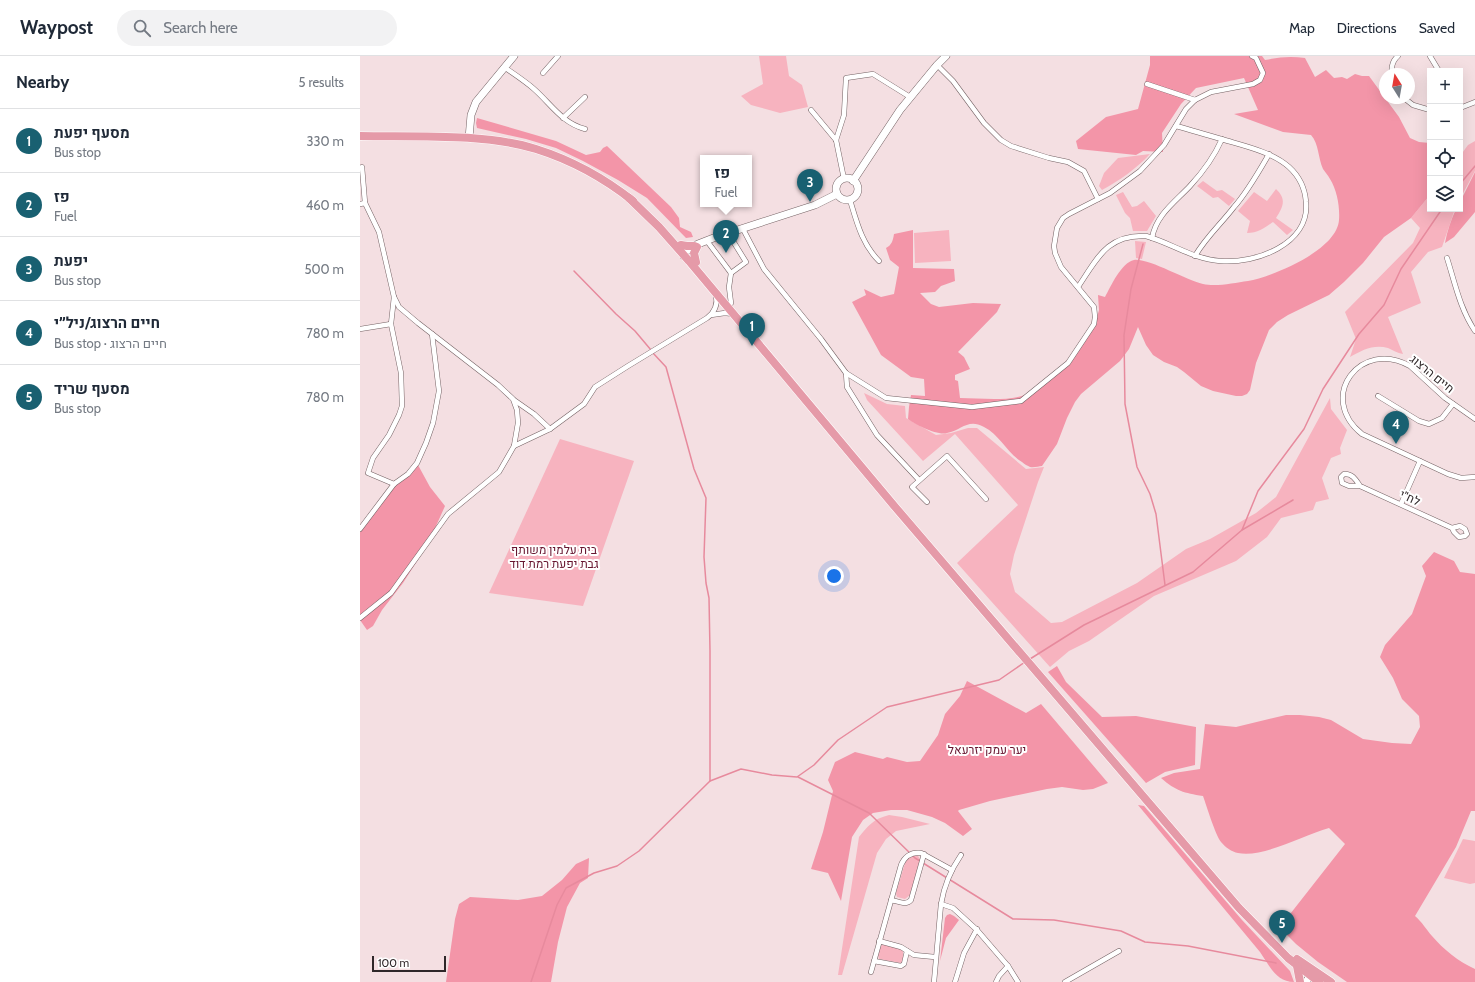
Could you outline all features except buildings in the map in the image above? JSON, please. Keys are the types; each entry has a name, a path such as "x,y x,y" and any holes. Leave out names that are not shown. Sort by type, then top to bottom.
{"highway":[{"path":"360,136 469,138 514,144 535,149 578,166 613,185 629,198 696,262 730,303 778,366"},
{"path":"685,251 696,247"},
{"path":"696,247 694,253 696,262"},
{"path":"685,251 734,315 901,514 1239,908 1296,965 1309,973 1331,982"},
{"path":"1239,908 1319,982"},
{"path":"1296,965 1300,982"}],"street":[{"path":"469,138 471,115 476,102 514,56"},
{"path":"543,73 558,56"},
{"path":"852,180 910,97 936,65 946,56"},
{"path":"743,229 764,269 821,339 846,373 886,398 972,407 1021,401 1068,363 1094,324 1094,307 1058,260 1054,246 1056,228 1063,218 1120,186 1140,171 1164,145 1186,109 1195,100 1211,92 1253,84 1260,80 1263,73 1256,58 1252,56"},
{"path":"1392,68 1395,59 1398,56"},
{"path":"1430,56 1437,68"},
{"path":"936,65 953,81 984,123 1001,140 1017,148 1068,162 1084,171 1098,199"},
{"path":"504,67 534,89 572,125 585,128"},
{"path":"836,140 844,115 846,78 873,74 910,97"},
{"path":"1147,84 1195,100"},
{"path":"563,118 585,97"},
{"path":"1463,107 1475,102"},
{"path":"1412,104 1427,109"},
{"path":"811,110 836,140 844,179"},
{"path":"1078,287 1104,250 1121,238 1137,236 1152,238 1195,256 1220,261 1231,261 1252,258 1281,246 1296,235 1301,229 1307,211 1306,197 1302,185 1295,173 1289,167 1269,154 1176,126"},
{"path":"1152,238 1153,230 1158,220 1201,173 1214,155 1222,139"},
{"path":"1195,256 1203,242 1249,188 1269,154"},
{"path":"362,167 362,204 378,232 394,297 399,307 498,385 513,399 534,414 550,429"},
{"path":"844,179 852,180 857,189 855,196 850,200 841,198 837,194 836,186 844,179"},
{"path":"685,251 728,233 815,205 837,194"},
{"path":"850,200 860,233 871,253 879,262"},
{"path":"728,233 746,262 731,273"},
{"path":"707,241 731,273 729,287 730,303"},
{"path":"1447,258 1462,307 1475,331"},
{"path":"711,315 717,305 716,293"},
{"path":"394,297 391,324 401,373 402,406 399,416 389,434 373,458 368,473 394,484"},
{"path":"514,446 550,429 584,404 595,387 711,315 726,313 734,315"},
{"path":"360,329 391,324"},
{"path":"360,529 394,484 408,474 417,463 426,443 433,423 439,391 432,334"},
{"name":"חיים הרצוג","path":"1475,419 1453,404 1410,366 1398,360 1383,358 1368,362 1361,366 1348,379 1343,392 1344,412 1351,424 1362,434 1455,476 1466,478 1475,477"},
{"path":"846,373 847,387 877,435 919,480"},
{"path":"1378,396 1419,421 1429,424 1442,418 1453,404"},
{"path":"360,618 391,593 448,514 499,472 514,446 518,423 517,410 513,399"},
{"path":"926,502 912,487 947,456 986,499"},
{"path":"1401,504 1420,461"},
{"name":"לח\"י","path":"1360,486 1452,528"},
{"path":"870,972 905,858 915,852 924,854 952,870"},
{"path":"891,900 906,903 911,900 924,854"},
{"path":"934,982 941,904 946,883 961,855"},
{"path":"941,904 953,908 977,929 1008,966 1018,982"},
{"path":"955,982 964,953 977,929"},
{"path":"879,941 901,947 914,955 936,957"},
{"path":"874,961 901,966 904,964 907,951"},
{"path":"1065,982 1119,951"},
{"path":"996,982 1008,966"},
{"path":"1300,982 1309,973"}],"green space":[{"path":"759,56 786,56 789,76 802,85 808,107 780,113 751,105 741,96 763,84"},
{"path":"1150,56 1262,56 1265,60 1285,57 1300,57 1305,58 1315,77 1326,70 1334,78 1342,77 1347,79 1355,74 1369,76 1379,90 1379,104 1389,104 1399,117 1410,138 1419,142 1427,143 1427,199 1411,218 1384,237 1363,263 1329,295 1288,315 1277,322 1269,330 1256,363 1250,390 1247,394 1236,396 1213,391 1201,386 1177,367 1164,362 1153,355 1146,345 1138,327 1129,349 1120,361 1081,394 1075,402 1057,444 1042,466 1030,467 1025,464 1012,454 990,430 984,427 969,424 952,432 943,434 921,427 908,419 911,395 925,396 924,379 911,377 881,355 852,302 866,295 864,289 881,297 894,294 899,267 890,260 886,248 891,244 894,234 913,230 913,268 954,269 955,281 941,286 935,292 920,293 931,304 939,307 973,303 1001,304 997,312 958,352 964,357 970,369 955,375 955,380 958,381 960,398 994,399 1012,398 1027,394 1049,380 1075,350 1097,317 1099,310 1098,295 1105,297 1121,270 1129,262 1141,260 1149,262 1203,284 1231,284 1273,274 1302,260 1328,241 1336,231 1339,220 1338,199 1332,183 1323,169 1314,139 1311,135 1283,132 1234,114 1258,110 1244,78 1196,88 1181,104 1162,133 1163,152 1143,151 1136,155 1078,149 1076,141 1106,117 1138,109 1150,65"},
{"path":"477,118 556,141 586,155 600,152 607,146 671,207 679,218 680,227 691,232 693,237 686,238 647,198 618,180 556,148 526,139 477,128"},
{"path":"1475,141 1475,171 1463,193 1463,152 1468,145"},
{"path":"1150,154 1115,182 1102,190 1099,186 1104,173 1118,158"},
{"path":"1475,172 1475,212 1454,237 1445,243 1454,212 1463,212 1463,196"},
{"path":"1203,181 1217,191 1222,190 1235,199 1229,206 1218,197 1213,198 1197,186"},
{"path":"1276,189 1282,196 1283,203 1276,218 1293,230 1287,235 1273,222 1258,231 1247,233 1250,221 1238,211 1254,192 1267,201"},
{"path":"1123,192 1132,207 1137,206 1144,201 1156,216 1147,231 1133,231 1130,218 1125,213 1116,195"},
{"path":"1427,199 1427,212 1454,212 1442,247 1428,252 1411,272 1421,303 1388,317 1403,354 1388,348 1373,347 1350,357 1356,339 1345,312 1413,243 1420,228 1411,218"},
{"path":"949,230 951,261 915,263 914,233"},
{"path":"1135,241 1146,242 1142,259 1136,258"},
{"path":"864,393 887,404 905,406 906,418 936,435 951,433 968,428 977,428 1026,469 1044,467 1014,555 1010,574 1015,592 1051,623 1062,622 1137,583 1186,549 1210,539 1256,513 1276,497 1330,398 1331,409 1347,430 1340,448 1341,454 1331,458 1322,478 1329,499 1316,502 1313,510 1281,518 1267,537 1236,561 1154,596 1089,641 1069,651 1050,667 957,563 1018,505 955,434 923,461 867,400"},
{"name":"בית עלמין משותף גבת יפעת רמת דוד","path":"560,439 634,461 583,606 489,593"},
{"path":"418,465 430,487 445,506 428,544 403,583 382,610 373,626 367,630 360,620 360,525 372,514 402,477"},
{"path":"1434,552 1454,561 1460,572 1475,574 1475,811 1471,811 1456,847 1415,916 1436,941 1446,950 1463,963 1475,969 1475,982 1347,982 1318,962 1296,944 1278,926 1287,918 1345,844 1329,828 1271,849 1248,854 1238,853 1231,850 1221,842 1203,796 1180,791 1161,778 1174,773 1200,769 1205,724 1236,727 1286,715 1300,715 1331,720 1363,739 1411,744 1420,727 1419,716 1402,699 1393,678 1380,657 1385,645 1412,614 1426,576 1422,566"},
{"path":"1057,666 1066,682 1102,717 1136,716 1196,727 1195,765 1165,772 1146,783 1048,672"},
{"name":"יער עמק יזרעאל","path":"967,681 1026,713 1041,704 1108,783 1093,789 1083,790 1062,787 1047,789 990,801 959,810 958,811 972,829 963,836 945,823 932,817 907,810 891,810 873,813 863,820 852,837 841,901 828,873 811,869 823,832 833,791 828,780 835,762 855,752 883,759 887,757 907,762 920,761 938,735 945,714 960,696"},
{"path":"1138,805 1144,806 1242,920 1290,971 1294,982 1282,979 1274,972 1260,952"},
{"path":"889,815 930,824 896,831 886,839 877,853 842,975 838,975 859,837 868,826"},
{"path":"1463,839 1475,841 1475,883 1470,884 1444,878"},
{"path":"915,855 920,859 910,895 905,899 897,897 896,893 905,863 907,859"},
{"path":"589,858 588,878 580,883 567,907 558,942 551,982 446,982 455,919 459,904 470,897 518,900 542,896 562,880 576,864"},
{"path":"950,914 959,920 946,938 940,961 945,918"},
{"path":"884,944 900,948 903,951 903,960 901,963 879,959 879,947"}],"waterway":[{"path":"1463,180 1475,166"},
{"path":"1242,530 1258,491 1304,429 1323,389 1359,334 1384,305 1401,269 1440,212"},
{"path":"1143,244 1131,289 1124,335 1125,404 1137,467 1150,494 1156,514 1165,585"},
{"path":"574,271 616,314 635,331 651,350"},
{"path":"653,353 666,367 694,469 706,498 704,557 709,598 710,781"},
{"path":"1030,659 1084,625 1193,572 1242,530 1293,500"},
{"path":"531,982 557,905 566,888 594,873 617,866 639,851 710,781 741,769 772,775 797,777 814,765 838,740 887,707 999,680 1025,662"},
{"path":"798,777 869,813 915,858 920,861"},
{"path":"923,863 1013,919 1054,920 1121,931 1145,942 1188,946 1276,963"}],"place":[{"name":"יפעת","path":"810,202"},
{"name":"פז","path":"726,253"},
{"name":"מסעף יפעת","path":"752,346"},
{"name":"חיים הרצוג/ניל״י","path":"1396,444"},
{"name":"מסעף שריד","path":"1282,943"}]}
